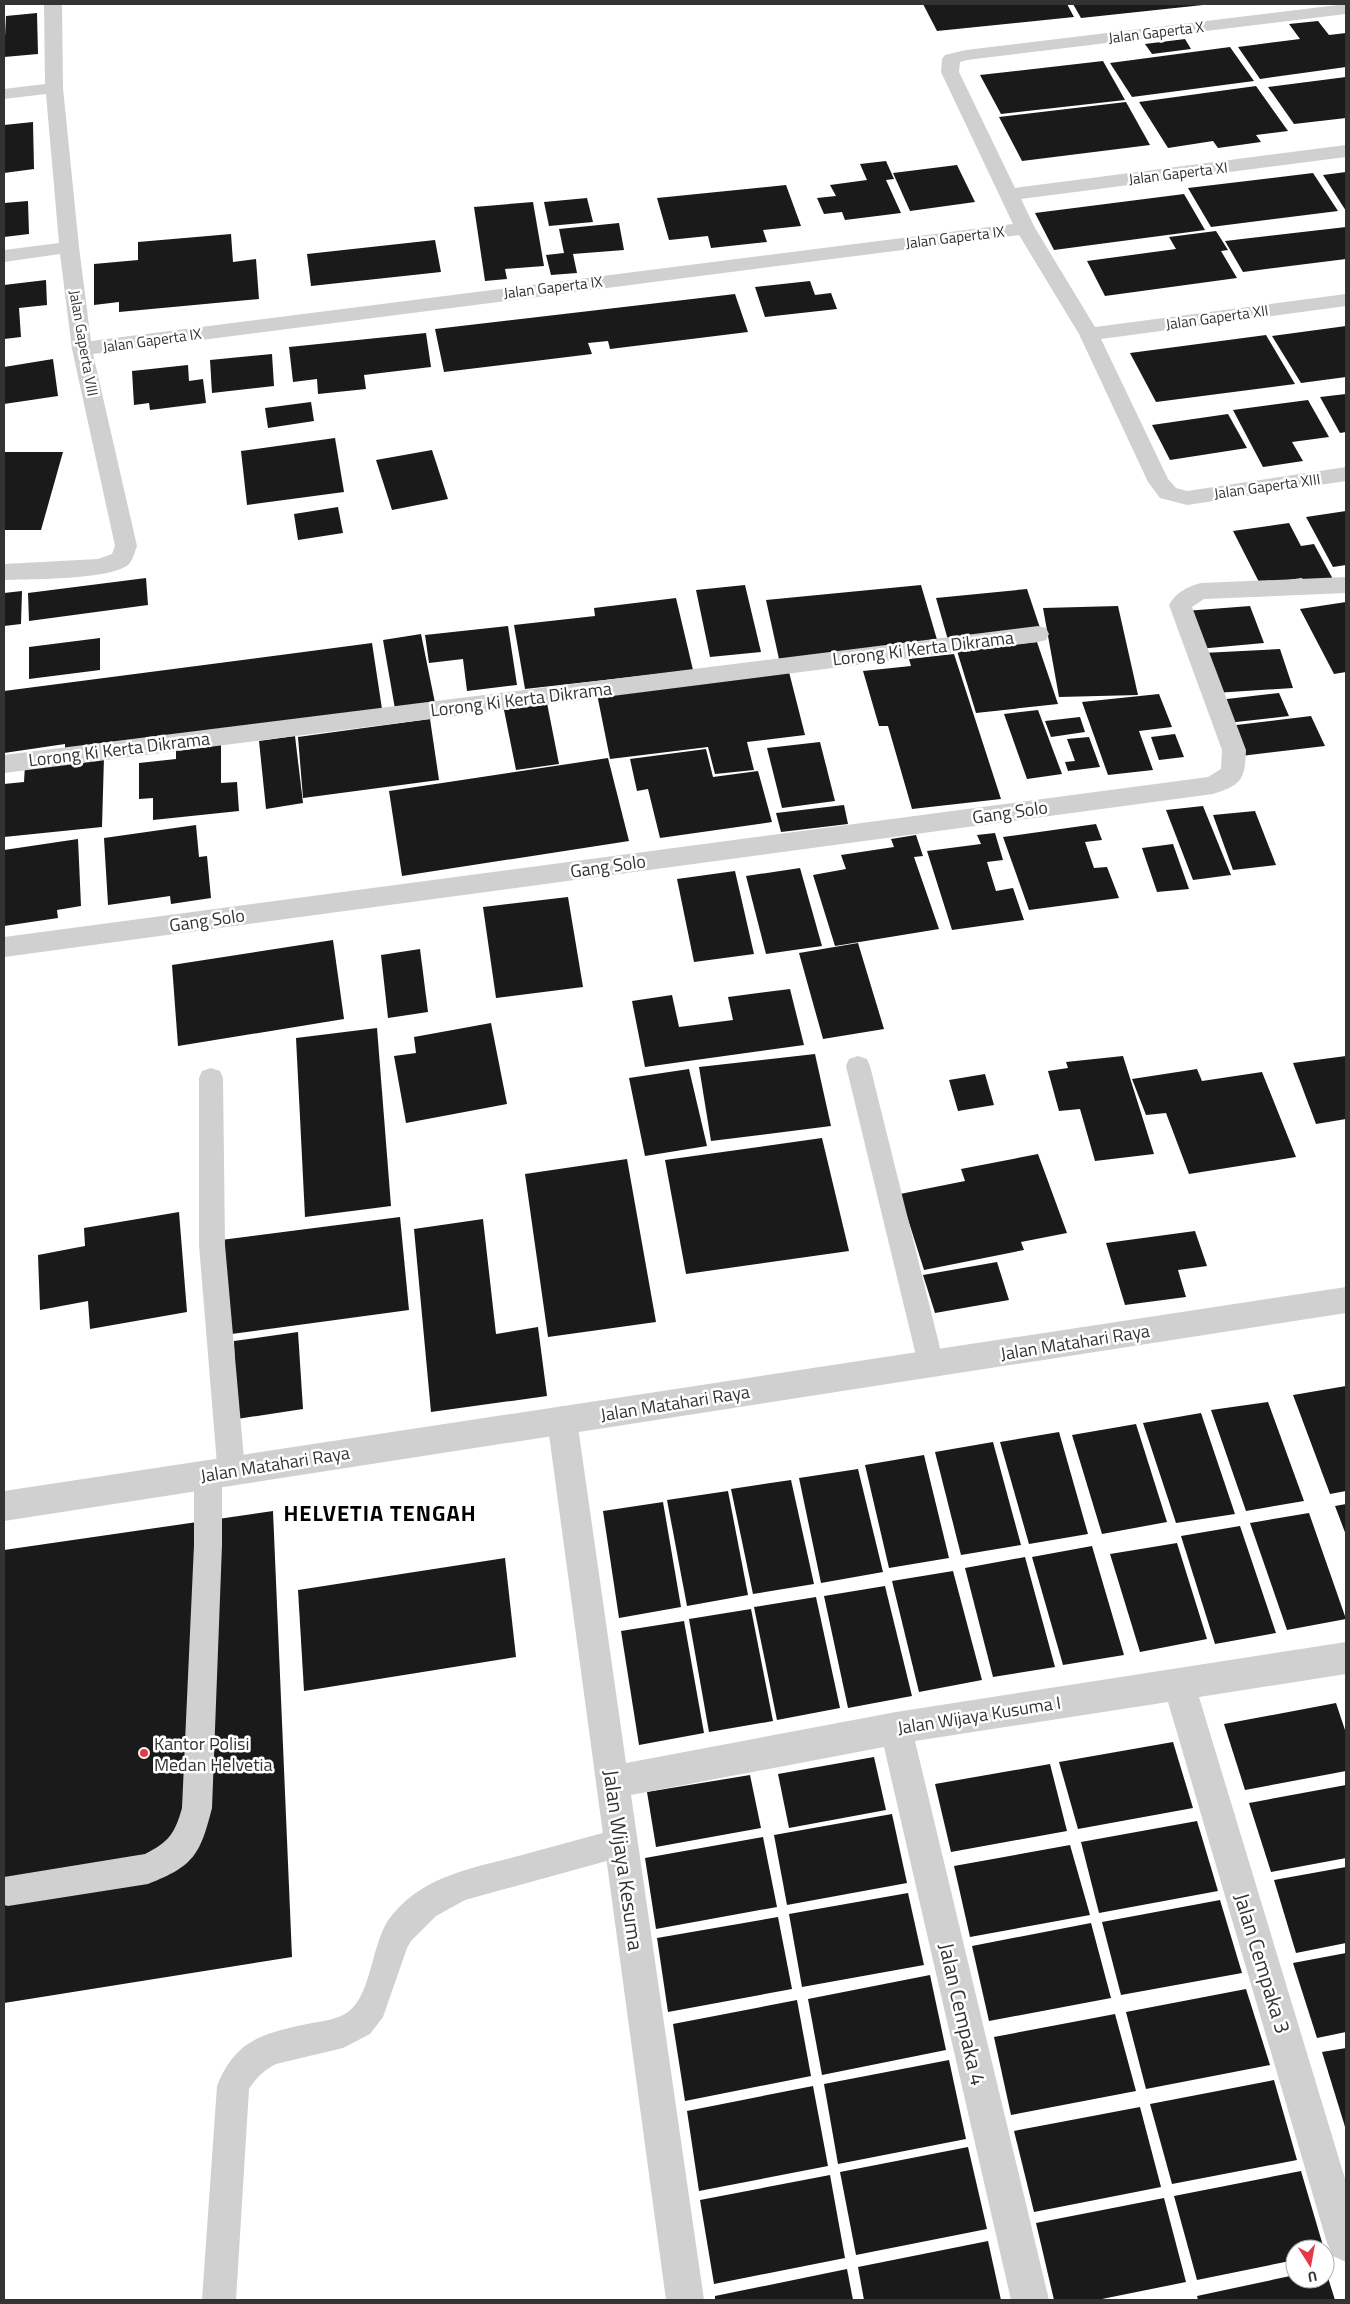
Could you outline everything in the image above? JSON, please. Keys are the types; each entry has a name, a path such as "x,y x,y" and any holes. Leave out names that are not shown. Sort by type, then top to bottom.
{"street":[{"name":"Jalan Gaperta VIII","path":"4,572 101,568 121,559 126,546 82,349 69,247 54,88 53,5"},
{"name":"Jalan Gaperta X","path":"1009,195 950,72 949,65 951,60 966,56 1346,9"},
{"path":"4,94 54,88"},
{"name":"Jalan Gaperta XI","path":"1009,195 1346,151"},
{"path":"1009,195 1025,228 1089,334"},
{"name":"Jalan Gaperta IX","path":"82,349 1025,228"},
{"path":"4,256 69,247"},
{"name":"Jalan Gaperta XII","path":"1089,334 1346,300"},
{"name":"Jalan Gaperta XIII","path":"1089,334 1159,482 1168,493 1187,498 1346,474"},
{"name":"Gang Solo","path":"4,947 1213,785 1233,773 1234,750 1180,605 1189,596 1201,591 1346,585"},
{"name":"Lorong Ki Kerta Dikrama","path":"4,764 1038,634"},
{"name":"Jalan Matahari Raya","path":"4,1506 1346,1300"},
{"name":"Jalan Wijaya Kesuma","path":"562,1420 685,2300"},
{"name":"Jalan Wijaya Kusuma I","path":"613,1782 896,1728 1179,1682 1346,1658"},
{"name":"Jalan Cempaka 3","path":"1179,1682 1346,2243"},
{"name":"Jalan Cempaka 4","path":"896,1728 1030,2300"}],"lane":[{"path":"858,1066 931,1364"},
{"path":"8,1891 148,1869 174,1856 190,1834 197,1808 208,1545 220,1472 212,1245 210,1078"},
{"path":"219,2300 233,2086 238,2072 248,2061 286,2044 338,2032 360,2022 372,2005 396,1936 421,1908 448,1891 621,1843"}],"building":[{"path":"923,4 1067,4 1074,17 937,31"},
{"path":"1073,4 1203,4 1203,5 1081,18"},
{"path":"37,13 38,54 4,57 6,16"},
{"path":"1318,21 1329,35 1346,33 1346,67 1260,79 1238,47 1300,39 1289,24"},
{"path":"1185,39 1191,49 1152,54 1145,44"},
{"path":"1230,47 1254,81 1132,97 1110,63"},
{"path":"1103,61 1125,100 1001,114 980,75"},
{"path":"1346,77 1346,118 1294,124 1268,87"},
{"path":"1256,86 1288,131 1256,135 1261,142 1218,148 1213,141 1168,148 1139,102"},
{"path":"1126,102 1150,145 1022,161 999,117"},
{"path":"33,122 34,169 4,173 4,125"},
{"path":"886,161 894,179 886,180 901,213 845,220 842,212 824,214 817,198 836,196 830,185 867,180 860,164"},
{"path":"957,165 975,202 910,211 893,173"},
{"path":"1346,172 1346,211 1323,175"},
{"path":"1313,173 1338,211 1211,227 1188,188"},
{"path":"786,185 801,226 763,230 767,242 711,248 708,236 669,240 657,198"},
{"path":"1184,194 1205,230 1054,250 1035,213"},
{"path":"587,198 593,222 549,226 544,202"},
{"path":"28,201 29,234 4,237 4,203"},
{"path":"533,202 544,266 505,269 507,279 485,281 474,207"},
{"path":"619,223 624,250 573,254 577,273 551,275 546,255 564,253 559,229"},
{"path":"1346,227 1346,259 1243,272 1225,241"},
{"path":"1216,231 1228,250 1221,251 1237,278 1105,296 1087,261 1176,249 1169,237"},
{"path":"231,234 233,262 256,259 259,299 119,312 119,302 94,305 94,264 138,260 138,242"},
{"path":"435,240 441,272 311,286 307,254"},
{"path":"46,280 47,305 19,308 21,337 4,339 4,285"},
{"path":"810,281 815,295 831,293 837,309 765,317 755,287"},
{"path":"735,294 748,332 610,349 608,341 588,343 592,354 444,372 435,329"},
{"path":"1346,326 1346,377 1301,383 1272,336"},
{"path":"426,333 431,367 364,375 366,389 318,394 317,379 293,382 289,347"},
{"path":"1266,335 1295,384 1156,402 1130,353"},
{"path":"272,354 274,386 212,393 210,360"},
{"path":"53,359 58,396 4,404 4,367"},
{"path":"188,365 189,381 203,379 206,403 150,410 149,403 134,405 132,371"},
{"path":"1346,394 1346,432 1340,433 1320,397"},
{"path":"1308,400 1329,437 1292,442 1303,461 1263,467 1233,410"},
{"path":"311,402 314,421 268,428 265,408"},
{"path":"1228,414 1247,448 1170,460 1152,425"},
{"path":"335,438 344,492 247,505 241,451"},
{"path":"432,450 448,499 392,510 376,460"},
{"path":"4,452 63,452 41,530 4,530"},
{"path":"338,507 343,533 298,540 294,514"},
{"path":"1346,511 1346,565 1333,567 1306,517"},
{"path":"1289,523 1301,546 1314,544 1334,581 1305,585 1302,578 1260,584 1233,531"},
{"path":"146,578 148,605 29,621 28,593"},
{"path":"745,585 761,652 710,657 696,590"},
{"path":"921,585 938,643 779,659 766,600"},
{"path":"1027,589 1041,631 948,640 936,598"},
{"path":"22,591 21,624 4,626 4,593"},
{"path":"676,598 693,670 525,689 514,625 595,616 594,608"},
{"path":"1346,602 1346,672 1334,674 1300,609"},
{"path":"1118,606 1138,695 1059,697 1043,608"},
{"path":"1250,606 1264,643 1198,649 1185,611"},
{"path":"508,626 517,685 467,691 463,659 429,663 425,635"},
{"path":"421,634 435,703 395,709 383,640"},
{"path":"100,638 100,670 29,679 29,647"},
{"path":"1037,642 1058,704 976,713 957,651"},
{"path":"372,643 382,709 65,751 65,744 4,753 4,691"},
{"path":"1280,649 1293,688 1215,693 1203,653"},
{"path":"954,654 1001,799 912,809 888,726 879,726 863,671 911,666 909,659"},
{"path":"789,672 805,735 747,742 754,770 715,774 708,747 610,759 597,694"},
{"path":"1279,693 1289,716 1227,723 1218,700"},
{"path":"1159,694 1172,727 1139,731 1153,770 1108,775 1082,702"},
{"path":"547,703 559,764 516,770 504,710"},
{"path":"1038,710 1062,774 1027,779 1004,714"},
{"path":"1311,716 1325,746 1241,756 1228,726"},
{"path":"1080,717 1085,732 1051,737 1045,721"},
{"path":"430,719 439,780 303,798 298,737"},
{"path":"1175,734 1184,757 1159,760 1151,737"},
{"path":"295,736 303,803 266,809 259,741"},
{"path":"1089,737 1100,767 1068,771 1065,762 1075,761 1067,739"},
{"path":"820,742 835,801 782,808 767,748"},
{"path":"221,744 221,783 237,782 239,811 153,820 153,798 139,799 139,763 176,759 176,749"},
{"path":"706,749 713,777 758,771 772,822 660,838 648,789 637,791 630,759"},
{"path":"104,757 102,827 4,837 4,784 24,782 25,765"},
{"path":"608,758 629,841 402,876 389,791"},
{"path":"844,805 848,824 781,832 776,813"},
{"path":"1203,806 1231,875 1193,880 1166,810"},
{"path":"1255,811 1276,865 1233,870 1213,815"},
{"path":"1096,824 1102,840 1085,842 1094,868 1107,867 1119,898 1029,910 1003,837"},
{"path":"196,825 199,857 207,856 211,898 171,904 170,896 108,905 104,838"},
{"path":"995,833 1003,860 987,862 996,891 1013,888 1024,920 952,930 927,851 981,844 977,835"},
{"path":"916,835 923,856 914,857 939,929 835,946 813,875 846,869 841,855 894,847 891,839"},
{"path":"78,839 81,906 57,910 58,918 4,926 4,850"},
{"path":"1173,844 1189,889 1157,892 1142,848"},
{"path":"800,868 822,946 766,954 746,876"},
{"path":"735,871 754,954 694,962 677,879"},
{"path":"568,897 583,987 496,998 483,907"},
{"path":"333,940 344,1019 178,1046 172,965"},
{"path":"858,943 884,1029 823,1039 799,953"},
{"path":"420,949 428,1012 388,1018 381,955"},
{"path":"790,989 804,1045 645,1067 632,1001 672,995 679,1027 733,1020 728,997"},
{"path":"491,1023 507,1104 406,1123 394,1056 416,1053 414,1037"},
{"path":"377,1028 391,1206 305,1217 296,1038"},
{"path":"815,1054 831,1126 711,1141 699,1067"},
{"path":"1123,1056 1154,1154 1095,1161 1080,1109 1059,1111 1048,1071 1068,1068 1066,1062"},
{"path":"1346,1056 1346,1119 1316,1124 1293,1063"},
{"path":"689,1069 707,1146 645,1156 629,1078"},
{"path":"1197,1069 1202,1081 1262,1072 1296,1157 1189,1174 1166,1113 1146,1115 1132,1079"},
{"path":"985,1074 994,1105 958,1111 949,1080"},
{"path":"822,1138 849,1251 686,1274 665,1160"},
{"path":"1038,1154 1067,1233 1021,1242 1024,1250 924,1270 900,1194 965,1181 961,1169"},
{"path":"627,1159 656,1322 548,1337 525,1174"},
{"path":"179,1212 187,1312 90,1329 88,1301 40,1310 38,1255 85,1246 84,1228"},
{"path":"400,1217 409,1310 224,1335 221,1240"},
{"path":"483,1219 496,1334 538,1327 547,1396 431,1412 414,1229"},
{"path":"1195,1231 1207,1266 1178,1270 1186,1297 1125,1305 1106,1243"},
{"path":"997,1262 1009,1300 935,1313 923,1275"},
{"path":"298,1332 303,1409 237,1419 234,1341"},
{"path":"1346,1386 1346,1491 1330,1494 1293,1395"},
{"path":"1268,1402 1304,1501 1246,1511 1211,1410"},
{"path":"1201,1413 1235,1514 1176,1523 1143,1423"},
{"path":"1136,1424 1167,1522 1102,1534 1072,1435"},
{"path":"1059,1432 1088,1534 1029,1544 1000,1442"},
{"path":"993,1442 1021,1545 961,1555 935,1452"},
{"path":"924,1455 949,1558 889,1568 865,1465"},
{"path":"858,1469 883,1572 821,1583 799,1478"},
{"path":"791,1480 814,1584 753,1594 731,1489"},
{"path":"728,1491 748,1595 687,1606 667,1500"},
{"path":"663,1502 681,1607 619,1618 603,1511"},
{"path":"1346,1504 1346,1535 1335,1506"},
{"name":"Kantor Polisi Medan Helvetia","path":"273,1511 292,1957 4,2003 4,1550"},
{"path":"1309,1513 1346,1619 1287,1630 1250,1523"},
{"path":"1240,1526 1276,1633 1215,1644 1181,1536"},
{"path":"1177,1543 1207,1639 1140,1652 1110,1554"},
{"path":"1092,1546 1124,1655 1063,1665 1032,1557"},
{"path":"1025,1557 1055,1667 993,1677 965,1568"},
{"path":"505,1558 516,1657 304,1691 298,1590"},
{"path":"953,1571 982,1680 919,1692 892,1581"},
{"path":"885,1586 912,1696 848,1708 824,1596"},
{"path":"816,1597 840,1708 777,1720 754,1607"},
{"path":"751,1609 773,1721 709,1732 689,1619"},
{"path":"684,1621 704,1733 639,1745 621,1631"},
{"path":"1336,1703 1346,1733 1346,1771 1245,1790 1224,1724"},
{"path":"1173,1742 1193,1808 1078,1829 1059,1762"},
{"path":"874,1757 886,1810 789,1828 778,1774"},
{"path":"1050,1764 1067,1831 951,1852 935,1784"},
{"path":"750,1775 761,1828 656,1847 647,1792"},
{"path":"1346,1785 1346,1858 1271,1872 1249,1803"},
{"path":"892,1814 907,1883 787,1905 774,1835"},
{"path":"1197,1821 1218,1891 1099,1913 1081,1842"},
{"path":"763,1837 777,1907 656,1929 645,1858"},
{"path":"1070,1845 1090,1915 970,1937 954,1866"},
{"path":"1346,1867 1346,1943 1296,1953 1274,1880"},
{"path":"908,1893 924,1965 802,1987 789,1914"},
{"path":"1220,1900 1242,1973 1121,1995 1102,1922"},
{"path":"778,1917 792,1989 668,2012 657,1938"},
{"path":"1091,1923 1111,1998 989,2021 972,1946"},
{"path":"1346,1953 1346,2032 1317,2038 1293,1963"},
{"path":"930,1975 946,2050 822,2075 808,1999"},
{"path":"1246,1989 1270,2065 1146,2089 1126,2012"},
{"path":"797,2000 811,2076 685,2101 673,2024"},
{"path":"1115,2014 1136,2091 1011,2115 994,2037"},
{"path":"1346,2048 1346,2130 1322,2052"},
{"path":"949,2060 966,2139 838,2164 824,2084"},
{"path":"1274,2080 1297,2160 1172,2184 1150,2104"},
{"path":"813,2086 828,2166 699,2191 687,2111"},
{"path":"1140,2107 1161,2187 1034,2212 1014,2131"},
{"path":"968,2147 987,2229 856,2255 840,2172"},
{"path":"1301,2171 1321,2239 1285,2239 1285,2262 1197,2280 1174,2196"},
{"path":"830,2175 845,2258 714,2284 700,2200"},
{"path":"1164,2198 1186,2282 1097,2300 1054,2300 1036,2223"},
{"path":"988,2241 1001,2300 864,2300 858,2267"},
{"path":"847,2269 853,2300 715,2300 715,2296"},
{"path":"1285,2277 1285,2289 1332,2289 1335,2300 1198,2300 1197,2296"}],"place":[{"name":"Kantor Polisi Medan Helvetia","path":"144,1753"}],"district":[{"name":"HELVETIA TENGAH","path":"380,1513"}]}
